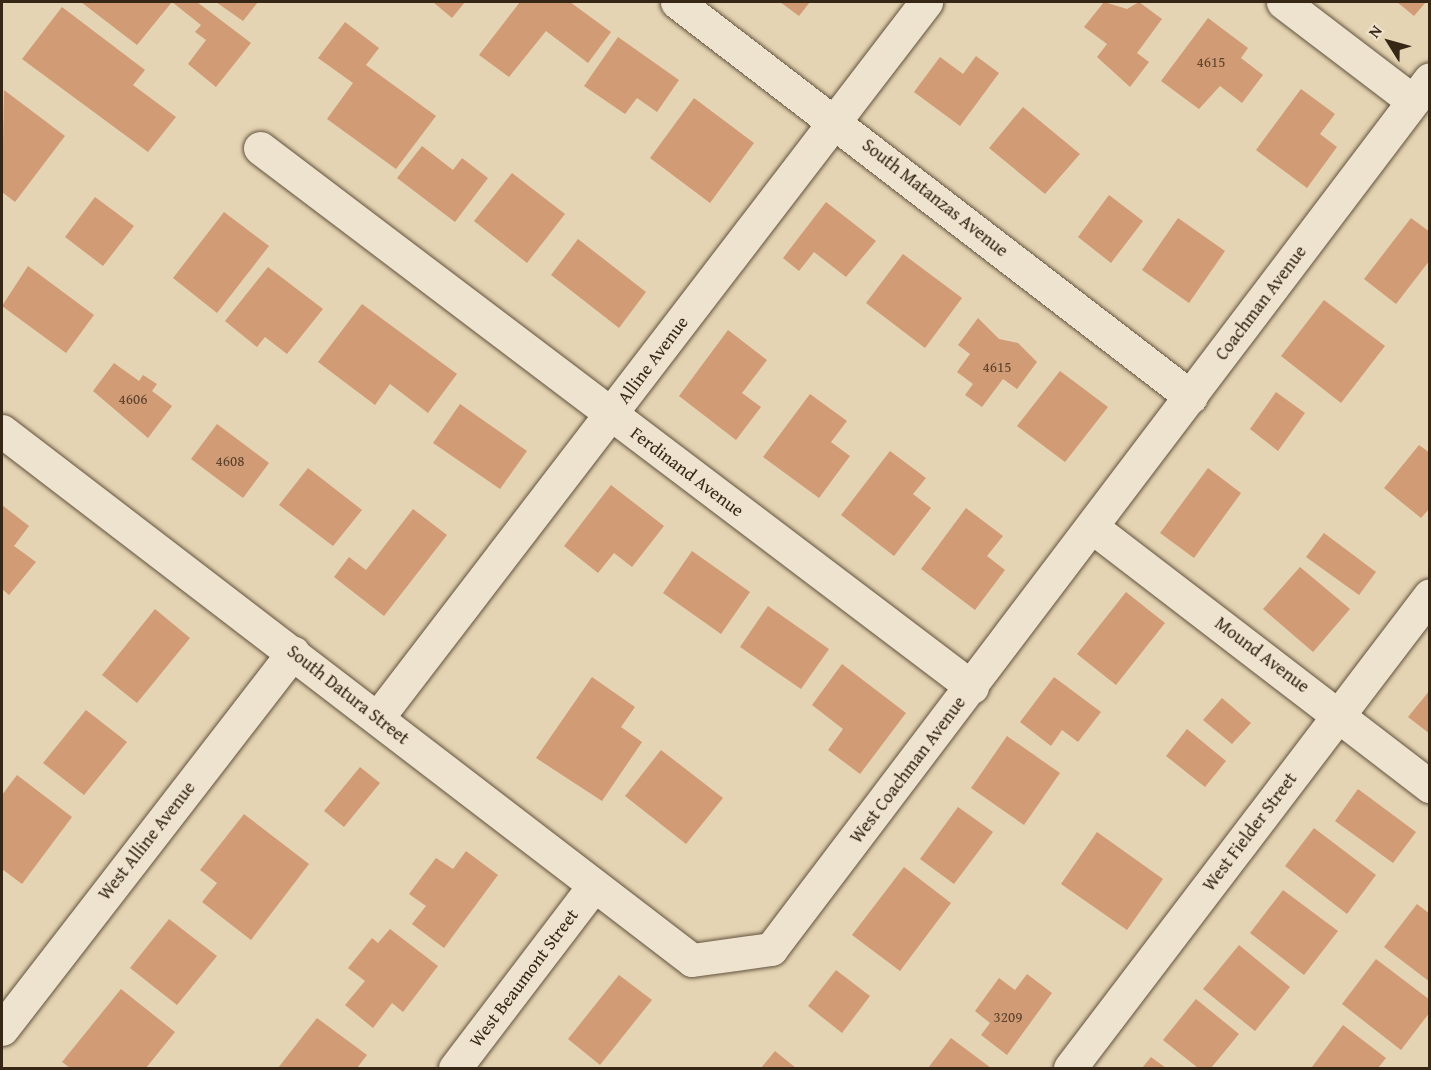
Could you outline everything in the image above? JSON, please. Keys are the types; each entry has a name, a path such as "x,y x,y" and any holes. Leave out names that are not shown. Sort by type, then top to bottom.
{"street":[{"name":"South Matanzas Avenue","path":"677,2 1191,397"},
{"name":"Alline Avenue","path":"378,717 612,415 926,2"},
{"path":"1283,2 1421,90"},
{"name":"Coachman Avenue","path":"1092,527 1421,90"},
{"name":"Ferdinand Avenue","path":"260,148 972,687"},
{"name":"South Datura Street","path":"2,431 378,717 592,888 692,960"},
{"name":"West Coachman Avenue","path":"692,960 771,949 1092,527"},
{"name":"Mound Avenue","path":"1092,527 1340,714 1430,786"},
{"name":"West Fielder Street","path":"1070,1068 1430,595"},
{"name":"West Alline Avenue","path":"2,1029 293,652"},
{"name":"West Beaumont Street","path":"455,1068 592,888"}],"building":[{"path":"81,2 172,2 137,45"},
{"path":"172,2 197,2 251,43 216,87 188,64 206,40 195,32 201,25"},
{"path":"216,2 258,2 243,21"},
{"path":"433,2 465,2 452,18"},
{"path":"520,2 570,2 611,32 588,63 546,31 509,77 479,55"},
{"path":"780,2 810,2 799,16"},
{"path":"1104,2 1127,9 1139,2 1162,19 1137,53 1149,62 1130,87 1097,57 1107,44 1084,27"},
{"path":"1397,2 1426,2 1414,16"},
{"path":"62,7 145,70 133,85 176,117 148,152 22,59"},
{"path":"1208,18 1248,48 1241,58 1263,75 1242,103 1220,86 1199,109 1161,81"},
{"path":"345,22 379,48 366,65 436,116 396,169 327,119 353,83 318,58"},
{"path":"618,37 679,80 657,112 637,98 625,114 584,86"},
{"path":"976,56 999,73 960,126 914,92 940,57 963,74"},
{"path":"1301,89 1335,114 1320,134 1337,147 1307,188 1256,150"},
{"path":"4,90 65,136 15,202 2,192"},
{"path":"694,98 754,143 710,203 650,158"},
{"path":"1023,107 1080,154 1045,194 989,148"},
{"path":"422,146 453,170 462,158 488,178 455,222 397,178"},
{"path":"512,173 565,214 527,263 474,221"},
{"path":"1109,195 1143,221 1111,263 1078,237"},
{"path":"95,197 134,226 103,266 65,237"},
{"path":"826,202 876,241 846,277 814,252 799,271 783,258"},
{"path":"224,212 269,246 217,313 173,278"},
{"path":"1178,218 1225,251 1189,303 1142,270"},
{"path":"1411,218 1430,232 1430,260 1396,304 1364,279"},
{"path":"578,239 646,292 619,328 551,275"},
{"path":"903,254 962,298 925,348 866,303"},
{"path":"28,266 94,315 66,353 2,306"},
{"path":"268,267 323,309 287,354 265,337 257,347 225,321"},
{"path":"1324,300 1385,346 1341,403 1281,356"},
{"path":"362,304 457,374 428,413 390,384 375,405 318,362"},
{"path":"978,318 999,339 1018,343 1037,362 1017,389 1003,379 982,407 965,395 973,384 957,372 970,354 958,345"},
{"path":"728,330 767,360 742,393 761,407 736,440 679,396"},
{"path":"114,363 139,381 143,375 157,384 152,391 172,406 148,438 93,391"},
{"path":"1060,371 1108,407 1065,462 1017,426"},
{"path":"1276,392 1305,413 1278,451 1250,429"},
{"path":"810,394 847,421 831,442 850,456 819,498 763,457"},
{"path":"460,404 527,451 500,489 433,443"},
{"path":"217,424 269,463 243,498 191,459"},
{"path":"1419,445 1430,453 1430,508 1421,518 1384,488"},
{"path":"890,451 926,478 913,494 931,508 894,556 841,515"},
{"path":"308,468 362,510 333,546 279,505"},
{"path":"1208,468 1241,493 1194,558 1160,533"},
{"path":"611,485 664,526 632,567 614,553 598,573 564,546"},
{"path":"2,505 29,526 14,546 36,562 9,595 2,589"},
{"path":"966,508 1003,536 987,556 1005,570 975,610 921,569"},
{"path":"413,509 447,535 384,616 334,577 349,557 366,570"},
{"path":"1324,533 1376,572 1359,595 1306,557"},
{"path":"692,551 750,592 721,634 663,593"},
{"path":"1300,567 1350,609 1313,652 1263,609"},
{"path":"1126,592 1165,623 1116,685 1077,654"},
{"path":"768,606 829,649 801,689 740,647"},
{"path":"155,609 190,638 137,703 102,675"},
{"path":"842,664 906,713 860,774 828,750 843,729 812,705"},
{"path":"592,677 635,707 621,727 642,742 602,801 536,758"},
{"path":"1054,677 1101,712 1078,742 1062,730 1051,746 1020,722"},
{"path":"1430,690 1430,734 1408,717"},
{"path":"1222,698 1251,723 1232,744 1203,720"},
{"path":"86,710 127,742 84,795 43,763"},
{"path":"1187,729 1226,761 1205,787 1166,756"},
{"path":"1007,736 1060,773 1024,825 971,788"},
{"path":"661,750 723,798 686,844 625,796"},
{"path":"360,767 380,783 344,827 324,811"},
{"path":"17,775 72,817 22,884 2,869 2,795"},
{"path":"1358,789 1416,832 1393,863 1335,821"},
{"path":"958,807 993,832 954,884 920,859"},
{"path":"244,814 309,864 251,940 202,902 217,883 200,870"},
{"path":"1314,828 1376,875 1347,914 1285,866"},
{"path":"1097,832 1163,879 1127,930 1061,884"},
{"path":"466,851 498,875 444,948 412,924 426,906 409,894 436,858 453,869"},
{"path":"904,867 951,903 900,971 852,935"},
{"path":"1283,890 1338,931 1304,975 1250,933"},
{"path":"1417,904 1430,914 1430,982 1384,947"},
{"path":"169,919 217,956 177,1005 130,968"},
{"path":"390,929 438,966 403,1012 392,1003 373,1028 345,1005 365,981 348,968 372,938 378,943"},
{"path":"1239,945 1290,987 1255,1031 1203,989"},
{"path":"1376,959 1430,1000 1430,1012 1401,1050 1342,1004"},
{"path":"836,970 870,996 842,1033 808,1006"},
{"path":"1027,974 1052,993 1007,1055 981,1035 990,1023 975,1011 999,978 1015,990"},
{"path":"619,975 652,1000 600,1065 568,1039"},
{"path":"121,989 175,1032 146,1068 70,1068 62,1062"},
{"path":"1196,999 1239,1034 1211,1068 1198,1068 1163,1040"},
{"path":"317,1018 367,1055 357,1068 278,1068"},
{"path":"1343,1025 1386,1058 1378,1068 1312,1067"},
{"path":"951,1038 991,1068 928,1068"},
{"path":"775,1051 796,1068 761,1068"},
{"path":"1151,1057 1166,1068 1142,1068"}]}
